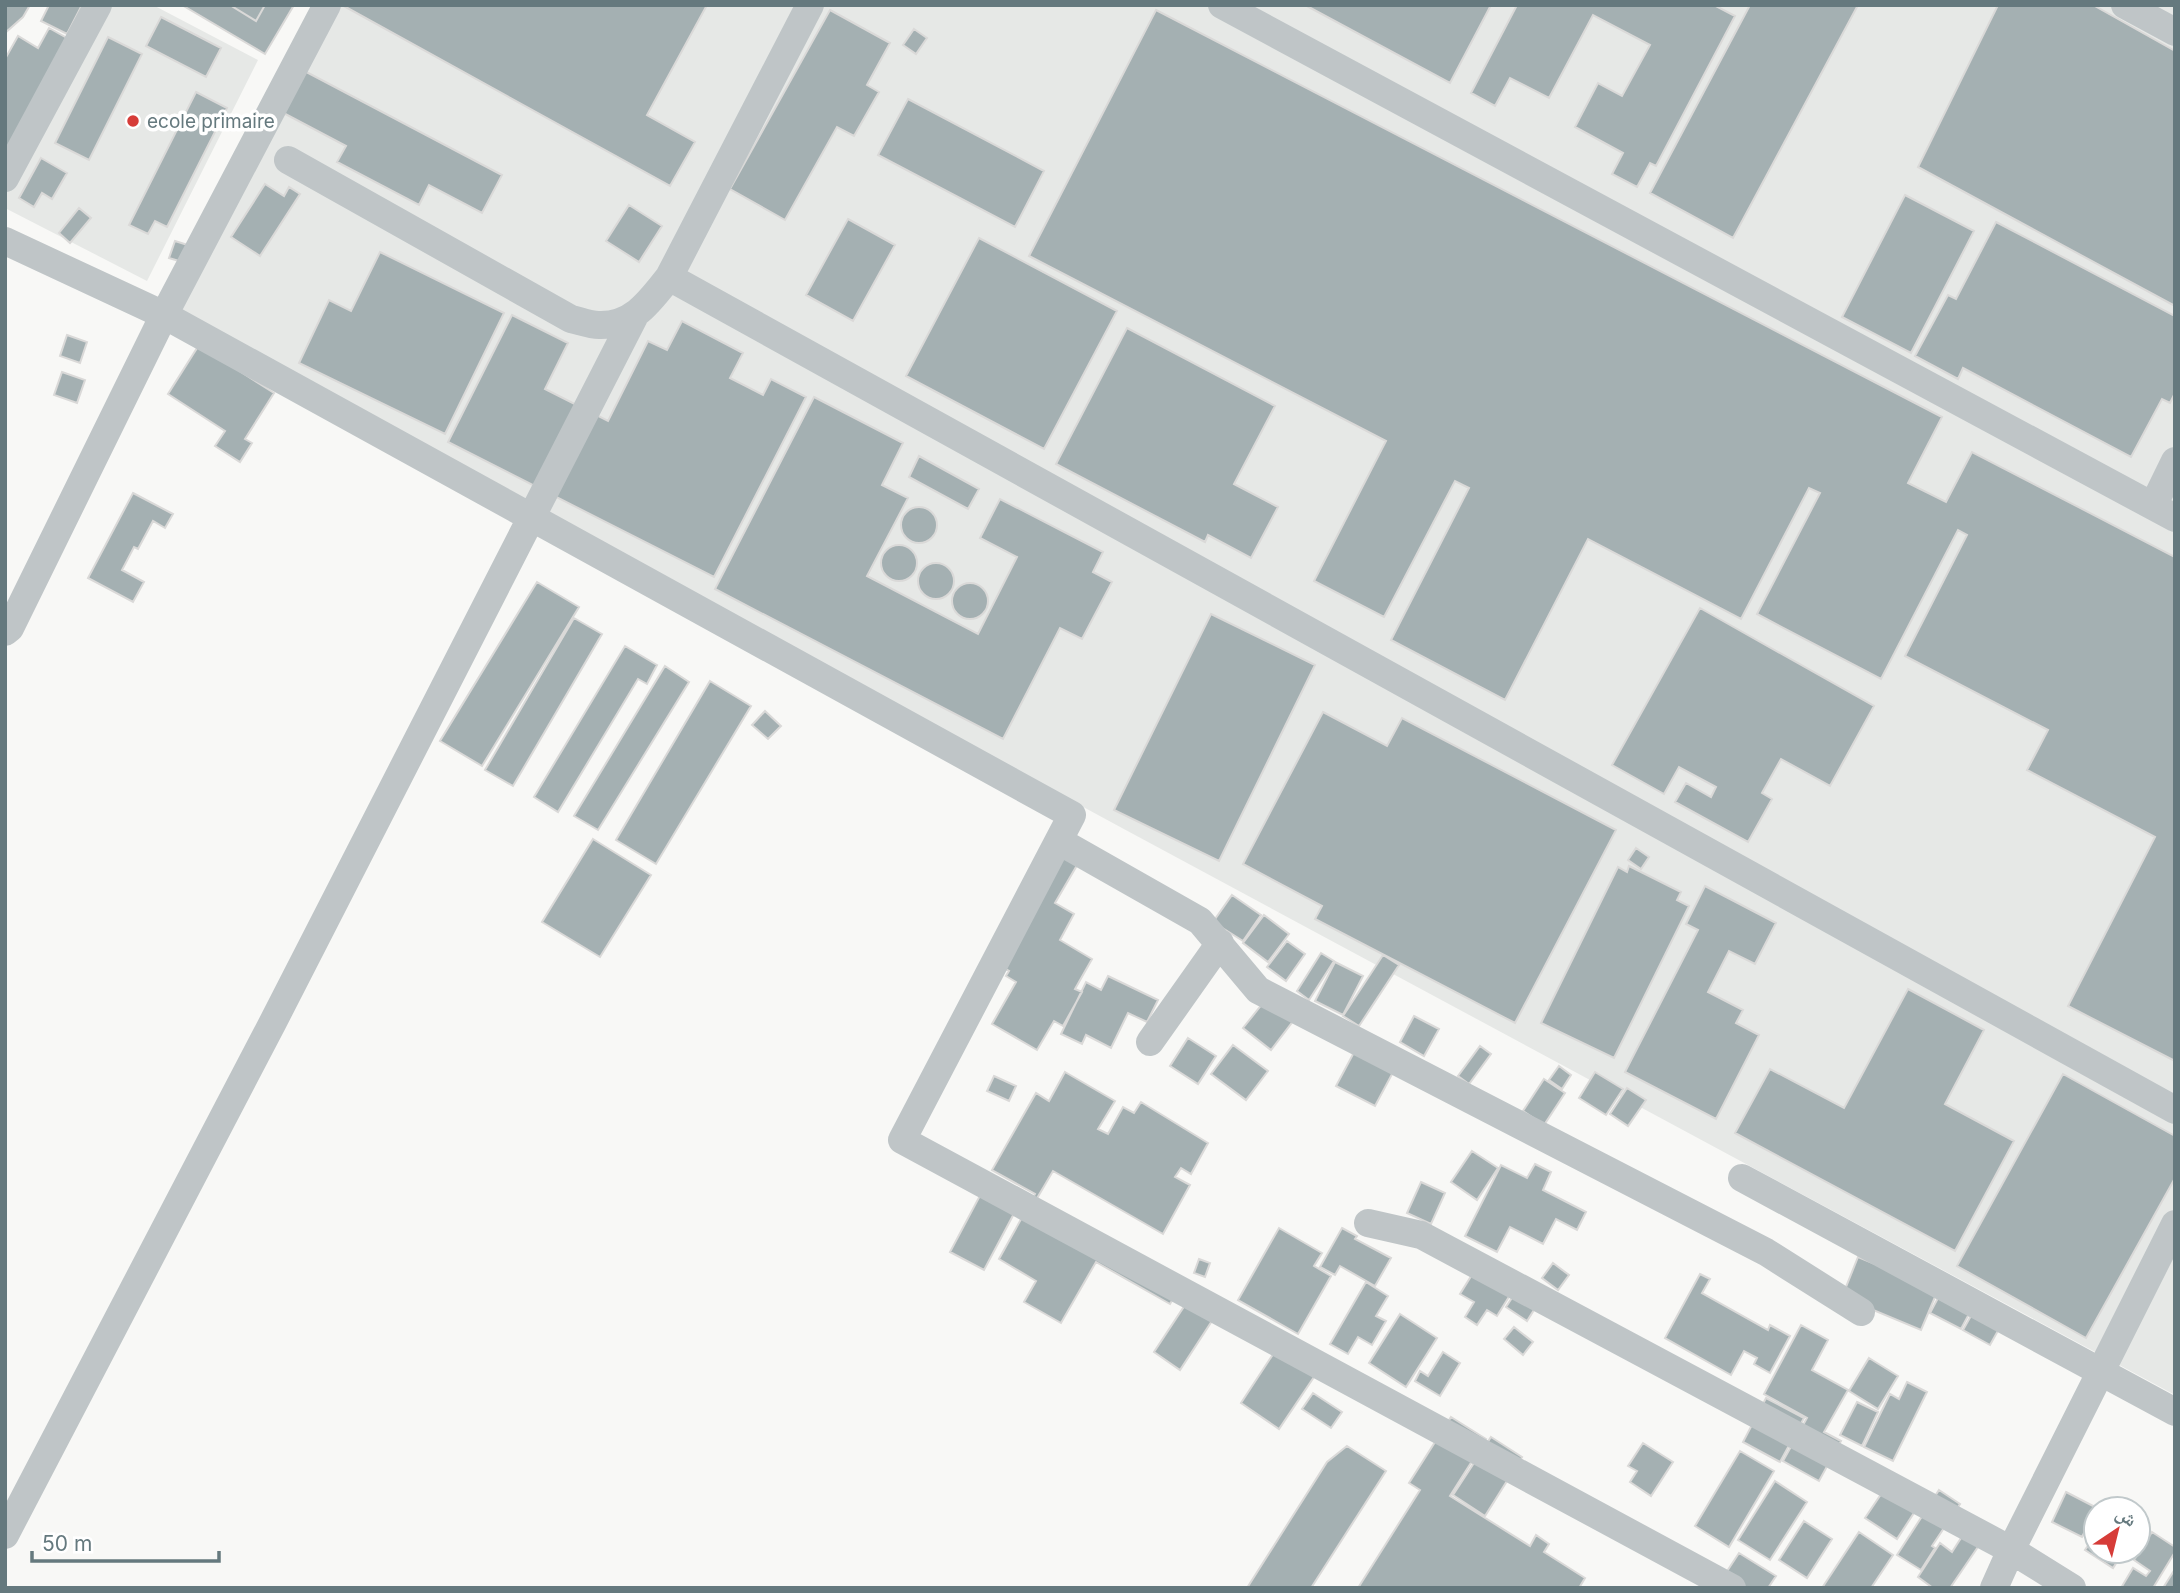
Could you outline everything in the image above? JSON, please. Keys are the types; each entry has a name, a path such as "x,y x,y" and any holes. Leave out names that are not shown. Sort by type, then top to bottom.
{"street":[{"path":"5,178 98,5"},
{"path":"5,632 10,628 164,315 327,5"},
{"path":"5,1535 274,1022 634,317 669,277 810,5"},
{"path":"1222,5 2164,512 2175,461"},
{"path":"2125,5 2175,32"},
{"path":"288,160 571,319 599,325 634,317"},
{"path":"5,241 164,315 1072,815 902,1140 1732,1588"},
{"path":"669,277 2175,1110"},
{"path":"1059,841 1200,920 1258,990 1766,1252 1861,1312"},
{"path":"1150,1042 1220,943"},
{"path":"1742,1178 2175,1412"},
{"path":"1368,1223 1421,1235 2011,1550 2072,1588"},
{"path":"1994,1588 2175,1224"}],"shaded area":[{"name":"ecole primaire","path":"103,5 153,5 258,60 147,281 5,208 5,181"},
{"path":"324,5 2175,5 2175,1395 157,304"}],"building":[{"path":"5,5 30,5 23,17 5,33"},
{"path":"49,5 82,5 67,34 41,21"},
{"path":"182,5 294,5 265,54"},
{"path":"230,5 265,5 256,21"},
{"path":"342,5 707,5 647,115 695,142 670,186"},
{"path":"1305,5 1491,5 1450,83"},
{"path":"1517,5 1714,5 1735,16 1656,166 1650,163 1637,187 1612,174 1623,153 1575,127 1598,83 1622,96 1650,45 1593,15 1549,98 1510,78 1495,106 1471,93"},
{"path":"1750,5 1858,5 1733,238 1650,193"},
{"path":"1998,5 2093,5 2175,51 2175,306 1918,167"},
{"path":"830,10 890,43 867,85 879,92 854,136 837,127 785,220 730,189"},
{"path":"1156,10 1942,417 1908,483 1946,502 1972,452 2175,557 2175,1061 2068,1006 2155,837 2027,770 2048,730 1905,656 1967,535 1958,530 1881,679 1757,614 1820,493 1809,488 1741,619 1588,539 1505,700 1391,640 1469,488 1455,481 1384,617 1314,581 1386,441 1029,256"},
{"path":"161,17 221,48 206,77 146,46"},
{"path":"49,28 74,42 5,161 5,59 18,36 38,48"},
{"path":"914,29 927,38 916,54 903,45"},
{"path":"108,37 142,54 89,160 55,143"},
{"path":"295,66 502,175 482,213 429,185 419,205 337,162 346,146 274,108"},
{"path":"196,92 227,108 167,227 155,221 148,234 129,225"},
{"path":"908,99 1044,171 1015,227 878,155"},
{"path":"41,158 67,173 52,199 42,193 34,207 19,198"},
{"path":"265,184 284,196 289,187 300,194 260,256 231,237"},
{"path":"1905,195 1974,231 1911,353 1842,317"},
{"path":"629,205 662,226 639,262 606,241"},
{"path":"79,208 91,218 70,243 59,233"},
{"path":"848,219 895,245 853,321 806,295"},
{"path":"1996,222 2175,316 2175,393 2170,403 2162,399 2131,457 1963,368 1958,379 1915,356 1948,295 1956,299"},
{"path":"979,238 1117,311 1044,449 906,376"},
{"path":"175,241 194,247 189,264 169,258"},
{"path":"380,252 504,313 445,434 299,363 329,300 351,311"},
{"path":"512,315 568,343 545,389 608,421 648,341 667,350 682,321 743,353 730,378 763,395 771,379 806,397 714,577 448,442"},
{"path":"1127,328 1275,406 1234,484 1278,507 1251,558 1208,535 1205,542 1056,464"},
{"path":"67,335 87,342 80,363 60,356"},
{"path":"199,345 274,393 245,439 252,443 240,462 215,446 225,431 168,394"},
{"path":"62,372 85,380 77,403 54,395"},
{"path":"814,397 903,443 882,485 908,498 867,576 978,634 1017,557 980,538 1000,499 1103,552 1093,572 1112,582 1082,639 1060,628 1003,739 715,589"},
{"path":"919,456 979,489 968,509 909,477"},
{"path":"133,493 173,514 165,528 153,521 138,549 134,547 122,570 144,582 133,602 88,578"},
{"path":"919,507 932,512 937,525 932,538 919,543 906,538 901,525 906,512"},
{"path":"899,545 912,550 917,563 912,576 899,581 886,576 881,563 886,550"},
{"path":"936,563 949,568 954,581 949,594 936,599 923,594 918,581 923,568"},
{"path":"537,582 579,607 482,766 440,741"},
{"path":"970,583 983,588 988,601 983,614 970,619 957,614 952,601 957,588"},
{"path":"1700,608 1874,706 1830,786 1781,759 1762,793 1772,799 1748,842 1675,802 1686,783 1711,797 1716,787 1679,767 1664,794 1612,765"},
{"path":"1211,614 1315,665 1219,861 1114,810"},
{"path":"574,618 602,634 513,786 485,770"},
{"path":"625,646 657,665 647,684 638,679 558,812 534,797"},
{"path":"665,666 689,682 598,830 574,816"},
{"path":"710,681 751,706 656,864 616,840"},
{"path":"765,711 781,726 768,739 752,725"},
{"path":"1323,712 1387,746 1402,718 1616,830 1515,1023 1315,919 1322,906 1243,864"},
{"path":"593,839 651,875 600,957 542,922"},
{"path":"1064,844 1083,855 1055,903 1074,914 1060,940 1092,959 1075,989 1082,992 1063,1026 1054,1021 1037,1050 992,1024 1016,982 1006,976 1009,971 998,965"},
{"path":"1636,848 1649,857 1641,869 1628,860"},
{"path":"1629,866 1681,892 1677,900 1689,906 1614,1058 1541,1023 1618,867 1627,872"},
{"path":"1705,886 1776,923 1755,964 1729,951 1708,992 1743,1010 1736,1023 1759,1035 1716,1119 1625,1072 1698,930 1686,924"},
{"path":"1232,895 1261,915 1243,941 1213,922"},
{"path":"1264,915 1289,934 1268,962 1243,943"},
{"path":"1287,941 1305,954 1286,981 1267,967"},
{"path":"1321,953 1334,961 1309,1000 1297,991"},
{"path":"1383,955 1399,965 1359,1026 1343,1016"},
{"path":"1335,962 1363,976 1343,1015 1315,1001"},
{"path":"1108,976 1158,1000 1147,1022 1128,1013 1111,1048 1086,1035 1082,1044 1061,1034 1086,982 1101,990"},
{"path":"1908,989 1984,1030 1945,1104 2014,1141 1955,1251 1735,1133 1770,1069 1844,1108"},
{"path":"1263,1003 1297,1016 1271,1050 1243,1028"},
{"path":"1414,1016 1439,1029 1424,1056 1400,1042"},
{"path":"1188,1038 1216,1056 1198,1084 1170,1066"},
{"path":"1359,1043 1398,1063 1375,1106 1336,1086"},
{"path":"1233,1045 1268,1071 1246,1100 1211,1074"},
{"path":"1480,1046 1491,1054 1469,1084 1458,1076"},
{"path":"1559,1066 1571,1075 1562,1089 1549,1080"},
{"path":"1065,1072 1115,1101 1098,1129 1108,1134 1123,1107 1134,1113 1141,1102 1208,1143 1191,1174 1181,1168 1175,1177 1190,1185 1163,1234 1053,1171 1036,1200 1182,1284 1170,1304 1096,1262 1061,1323 1024,1302 1036,1281 999,1259 1035,1194 992,1170 1036,1093 1049,1101"},
{"path":"1595,1072 1623,1089 1606,1115 1579,1098"},
{"path":"2063,1074 2175,1136 2175,1178 2086,1338 1957,1266"},
{"path":"994,1076 1016,1086 1009,1101 987,1091"},
{"path":"1544,1079 1565,1093 1544,1125 1523,1111"},
{"path":"1627,1088 1646,1100 1628,1126 1610,1114"},
{"path":"1472,1151 1498,1168 1477,1200 1451,1182"},
{"path":"1535,1164 1551,1172 1543,1190 1586,1212 1577,1230 1556,1219 1543,1244 1510,1227 1497,1252 1465,1236 1501,1165 1527,1178"},
{"path":"1421,1182 1445,1193 1431,1224 1407,1213"},
{"path":"984,1188 1018,1206 984,1270 950,1252"},
{"path":"1279,1228 1322,1253 1314,1266 1331,1276 1298,1334 1238,1300"},
{"path":"1342,1228 1357,1236 1355,1239 1391,1258 1375,1286 1340,1266 1335,1275 1320,1267"},
{"path":"1483,1257 1520,1279 1497,1316 1487,1310 1477,1325 1465,1317 1474,1302 1460,1294"},
{"path":"1858,1257 1938,1290 1921,1330 1842,1297"},
{"path":"1199,1259 1210,1263 1205,1277 1194,1273"},
{"path":"1553,1263 1569,1275 1558,1290 1542,1278"},
{"path":"1700,1274 1710,1279 1702,1293 1768,1330 1770,1325 1790,1336 1770,1373 1754,1364 1757,1358 1744,1351 1731,1375 1665,1338"},
{"path":"1523,1281 1544,1294 1527,1321 1506,1307"},
{"path":"1366,1282 1388,1296 1376,1316 1386,1321 1372,1345 1358,1337 1348,1354 1330,1344"},
{"path":"1195,1290 1221,1307 1180,1370 1154,1352"},
{"path":"1938,1298 1969,1314 1961,1329 1930,1313"},
{"path":"1400,1314 1437,1338 1406,1387 1369,1363"},
{"path":"1972,1314 1999,1329 1990,1345 1963,1330"},
{"path":"1801,1325 1828,1340 1812,1370 1848,1390 1824,1432 1841,1441 1819,1481 1783,1461 1807,1418 1764,1394"},
{"path":"1514,1327 1533,1342 1523,1355 1504,1339"},
{"path":"1283,1339 1322,1365 1279,1429 1241,1403"},
{"path":"1443,1352 1460,1363 1440,1396 1415,1381 1420,1371 1428,1376"},
{"path":"1869,1358 1898,1376 1878,1409 1849,1391"},
{"path":"1907,1382 1927,1392 1893,1461 1864,1447 1890,1394 1899,1399"},
{"path":"1313,1393 1342,1412 1331,1428 1302,1409"},
{"path":"1766,1398 1804,1418 1780,1462 1743,1442"},
{"path":"1857,1402 1878,1412 1862,1446 1840,1435"},
{"path":"1451,1417 1486,1439 1450,1496 1530,1546 1536,1535 1549,1544 1544,1552 1585,1578 1579,1588 1358,1588 1420,1490 1409,1483"},
{"path":"1491,1437 1522,1457 1485,1516 1453,1495"},
{"path":"1643,1443 1673,1462 1651,1496 1630,1482 1637,1471 1628,1466"},
{"path":"1347,1446 1386,1471 1311,1588 1247,1588 1327,1462"},
{"path":"1740,1451 1774,1471 1729,1547 1695,1526"},
{"path":"1892,1478 1923,1499 1897,1539 1865,1518"},
{"path":"1775,1481 1807,1502 1770,1560 1738,1540"},
{"path":"1939,1490 1960,1504 1932,1546 1935,1548 1921,1570 1897,1555"},
{"path":"2066,1492 2082,1500 2082,1537 2052,1522"},
{"path":"1804,1521 1832,1539 1807,1578 1779,1560"},
{"path":"1859,1532 1893,1555 1871,1588 1822,1588"},
{"path":"2152,1532 2175,1547 2175,1552 2153,1588 2121,1588 2133,1568 2146,1576 2150,1571 2141,1565 2152,1565"},
{"path":"1961,1538 1984,1538 1950,1588 1933,1588 1918,1577 1940,1543 1952,1552"},
{"path":"1739,1553 1776,1576 1768,1588 1716,1588"},
{"path":"2175,1569 2175,1588 2163,1588"}],"place":[{"name":"ecole primaire","path":"133,121"}]}
